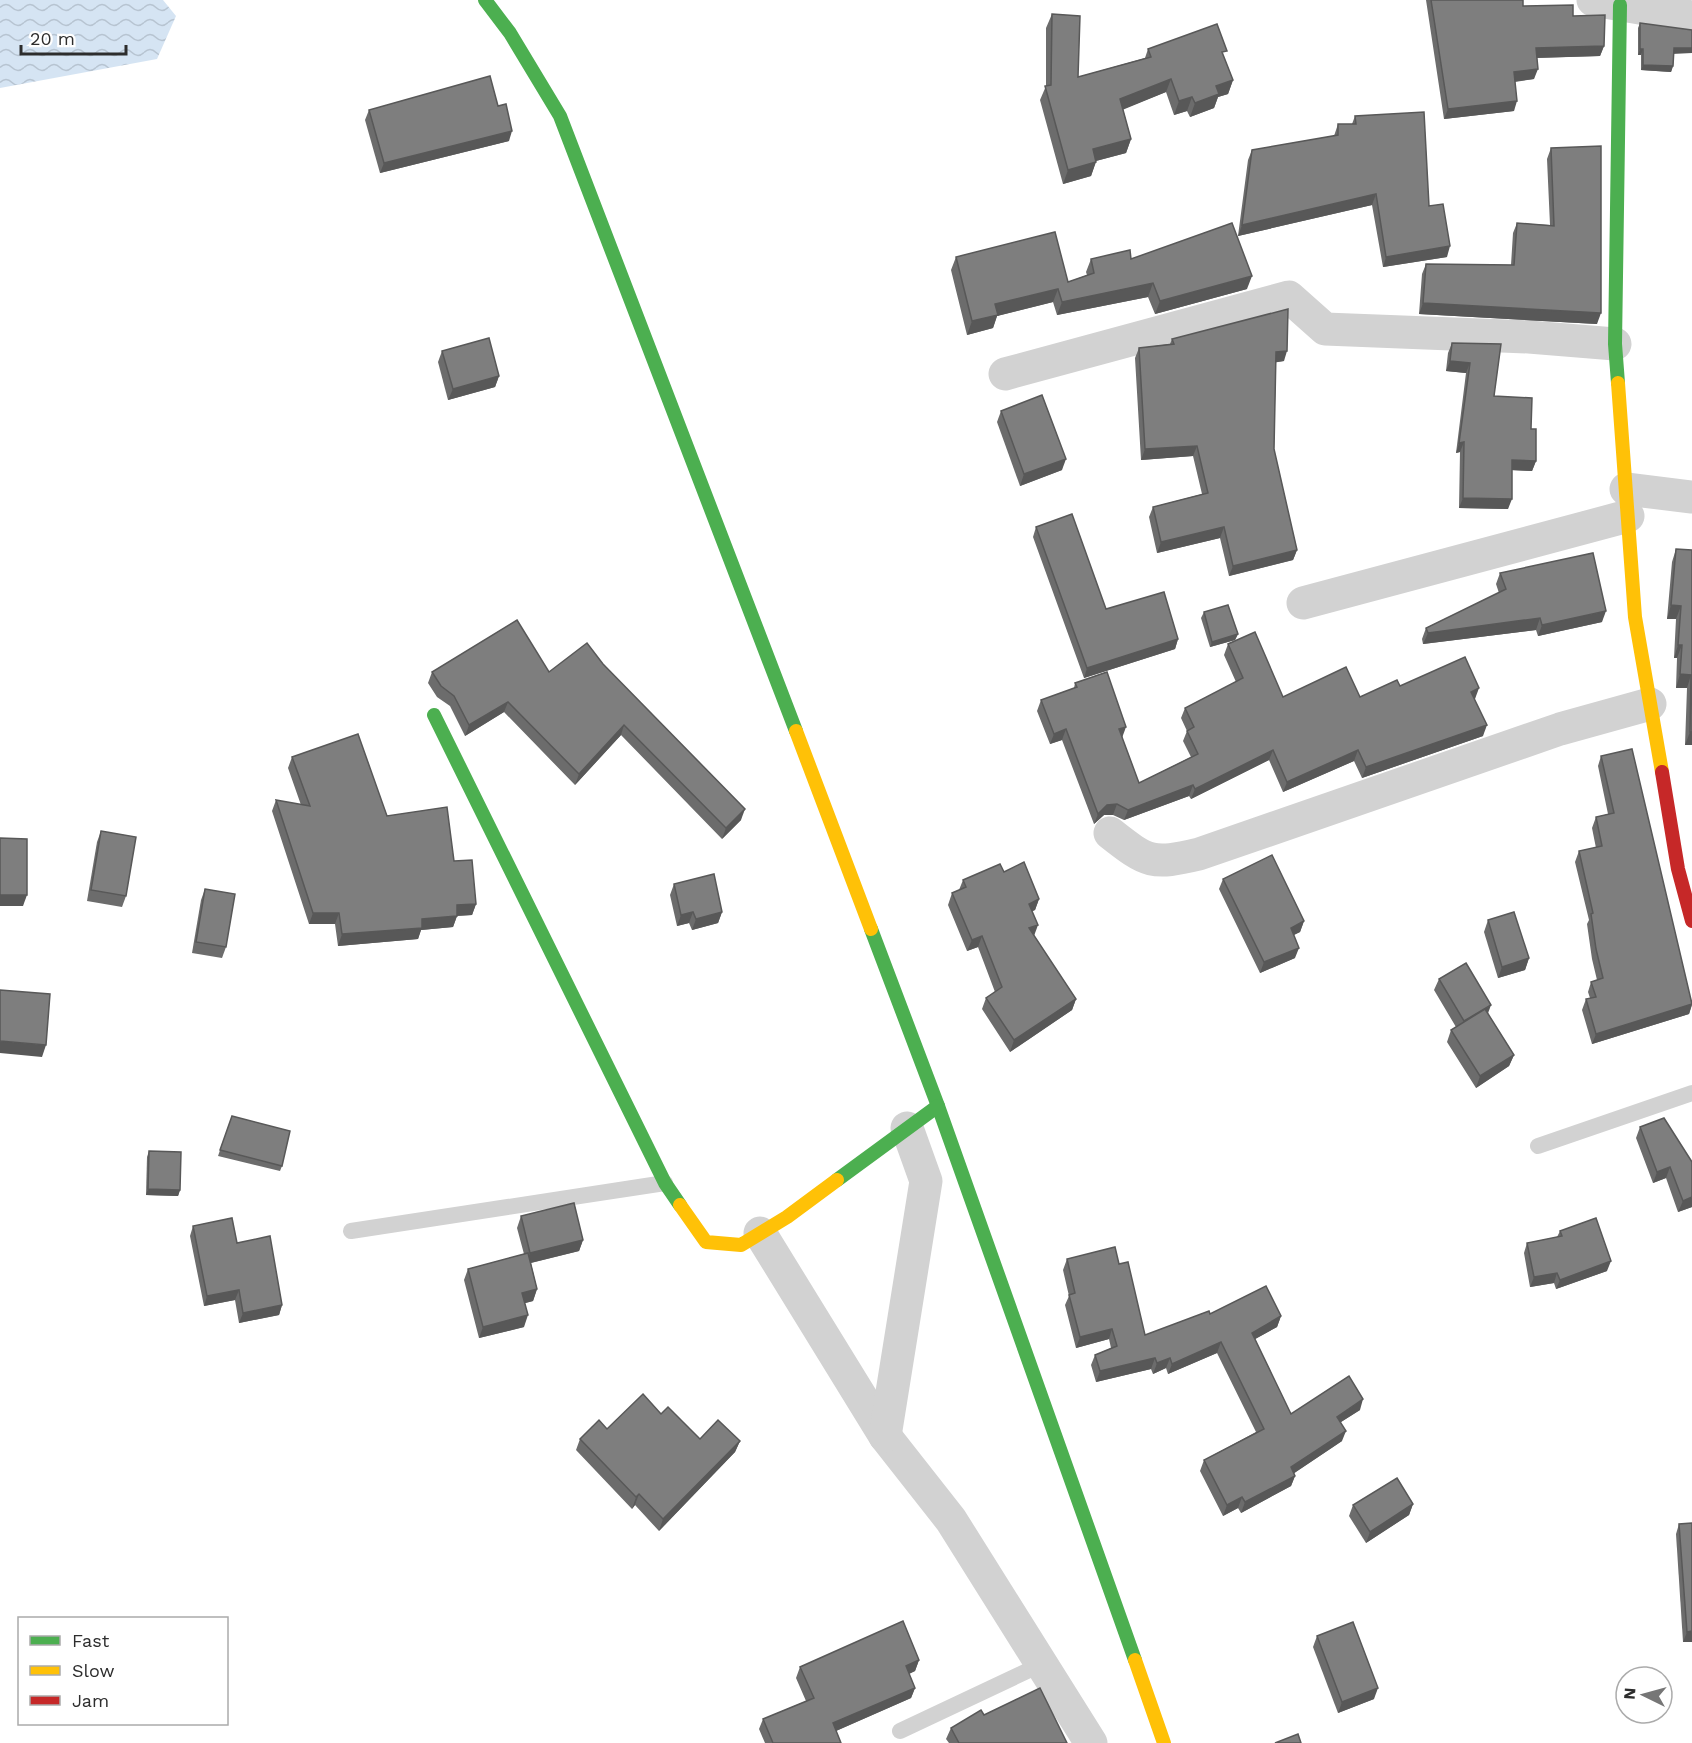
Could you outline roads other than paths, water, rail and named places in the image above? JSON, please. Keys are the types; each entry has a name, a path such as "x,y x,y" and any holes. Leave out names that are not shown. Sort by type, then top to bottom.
{"street":[{"path":"485,0 510,33 560,116 689,448 938,1106 1164,1743"},
{"path":"1692,17 1607,2 1616,344 1635,617 1650,705 1682,830 1692,921"},
{"path":"1005,374 1289,297 1325,329 1529,337 1616,344"},
{"path":"1304,603 1627,503 1692,497"},
{"path":"1110,833 1140,857 1164,862 1199,854 1560,729 1650,705"},
{"path":"434,715 665,1183 706,1242 741,1245 938,1106"},
{"path":"885,1436 926,1181 907,1128"},
{"path":"760,1233 885,1436 951,1520 1090,1743"}],"lane":[{"path":"1538,1146 1692,1093"},
{"path":"351,1231 665,1183"},
{"path":"900,1731 1042,1664"}],"water":[{"path":"0,0 163,0 176,16 157,59 0,88"}]}
